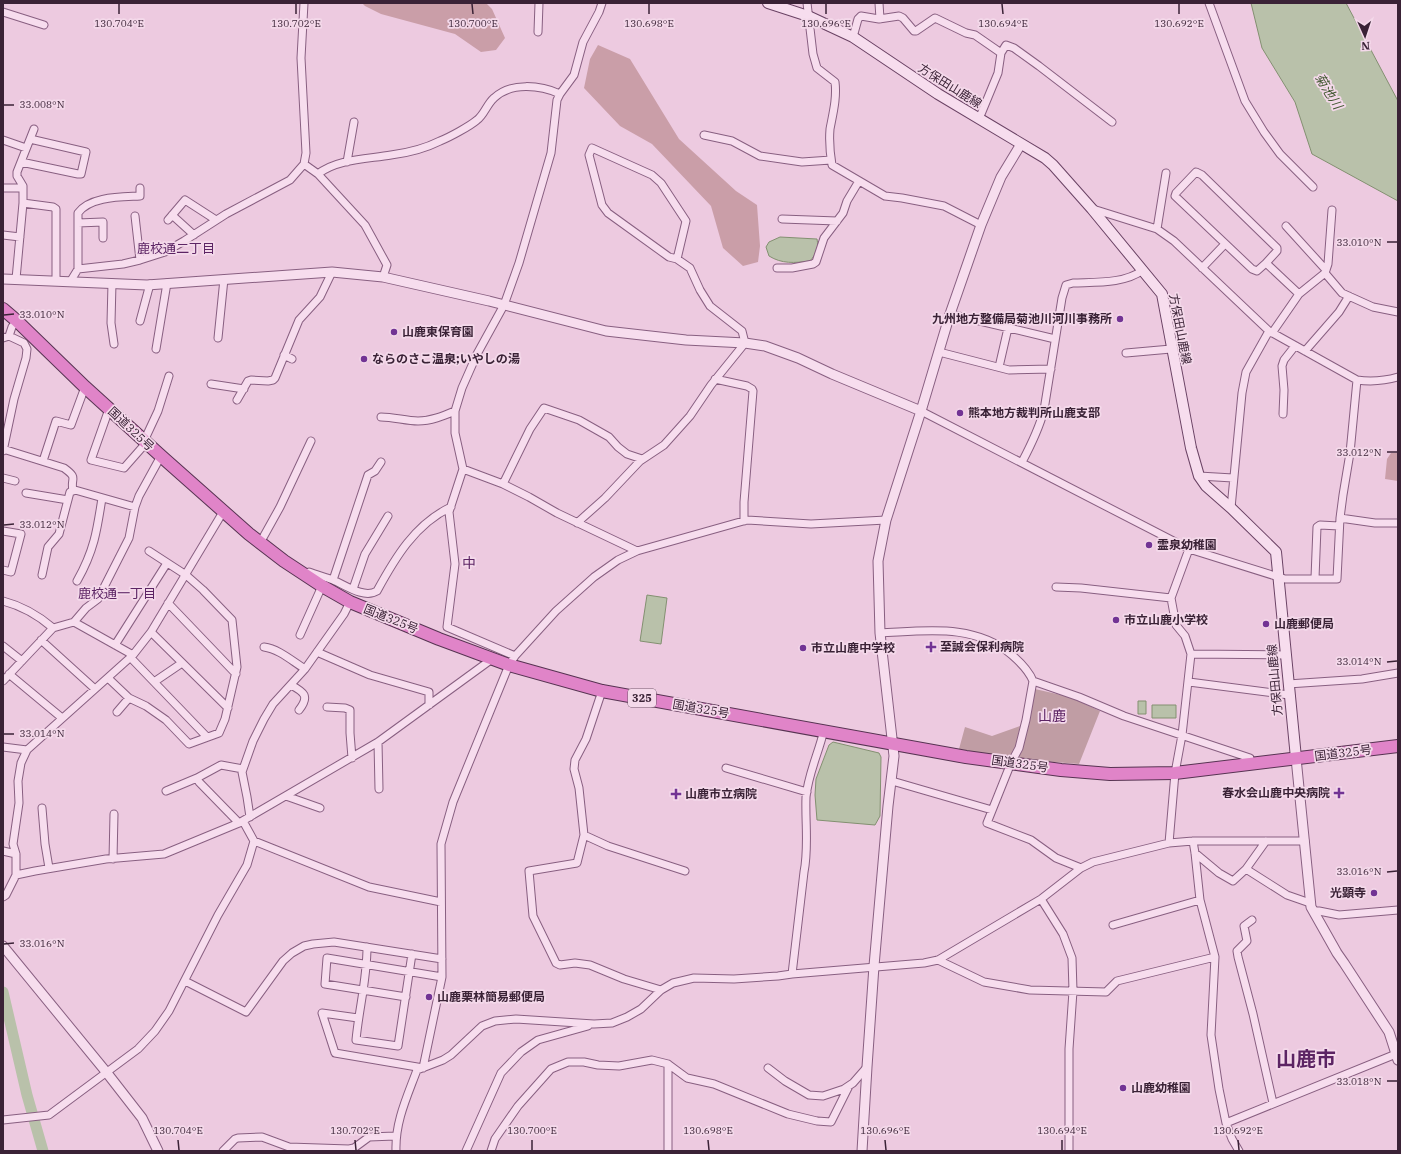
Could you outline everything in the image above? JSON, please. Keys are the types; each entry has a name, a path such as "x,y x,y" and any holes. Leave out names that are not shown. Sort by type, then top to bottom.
{"highway":[{"name":"国道325号","path":"3,309 85,387 223,512 284,561 304,575 327,583 350,602 439,639 492,658 512,660 602,691 824,730 966,757 1061,770 1110,774 1175,773 1398,746"}],"main road":[{"name":"方保田山鹿線","path":"768,3 808,16 853,37 938,94 1045,158 1092,209 1162,294 1191,448 1199,476 1206,486 1276,552 1288,695 1296,758"}],"street":[{"path":"78,269 123,264 165,252 216,220 290,180 304,164 306,153 301,58 304,3"},
{"path":"538,32 539,3"},
{"path":"512,660 447,627 455,564 450,512 463,469 455,433 455,412 462,388 477,354 504,304 519,263 551,153 555,109 560,94 574,74 583,42 598,15 602,3"},
{"path":"807,3 813,54 817,68 835,82 835,102 830,131 832,165 885,196 944,206 981,225"},
{"path":"879,3 880,19"},
{"path":"1210,3 1246,101 1264,132 1280,154 1313,187"},
{"path":"3,12 44,25"},
{"path":"853,37 858,19 861,16 880,19 899,16 903,18 914,31 935,18 966,34 975,35 1001,53"},
{"path":"980,120 998,73 1001,53 1006,45 1014,48 1112,122"},
{"path":"318,174 324,169 347,162 393,155 441,141 478,120 494,98 509,89 536,87 548,88 560,94"},
{"path":"347,162 354,122"},
{"path":"16,279 23,203 23,188 17,176 17,172 34,129"},
{"path":"704,135 732,141 760,156 802,162 832,160"},
{"path":"21,162 81,174 86,152 30,139"},
{"path":"3,140 26,148"},
{"path":"862,1151 874,966 888,806 894,756 880,633 878,561 886,520 950,314 981,225 1001,177 1021,144"},
{"path":"677,259 686,220 661,183 652,175 592,148 589,155 602,206 608,213 669,257 677,259 690,268 700,290 710,306 742,331 745,343"},
{"path":"304,164 318,174 366,224 387,265 383,277"},
{"path":"1196,172 1202,175 1277,248 1277,251 1266,263 1257,271 1252,269 1175,196 1176,193 1196,172"},
{"path":"1157,229 1166,173"},
{"path":"777,268 792,268 813,264 816,262 824,238 843,213 847,201 859,181"},
{"path":"3,188 23,188"},
{"path":"70,282 78,269 78,213 82,208 90,203 116,198 140,196 140,188"},
{"path":"194,235 170,218 185,200 216,220"},
{"path":"23,203 53,207 56,209 56,281"},
{"path":"1092,209 1157,229 1174,241 1270,332 1295,346 1357,380 1371,382 1385,381 1398,377"},
{"path":"1231,508 1242,393 1246,372 1254,355 1299,294 1325,272 1328,264 1332,210"},
{"path":"135,216 140,260"},
{"path":"782,219 837,221"},
{"path":"78,223 103,222 103,238"},
{"path":"1286,226 1342,293 1373,307 1398,312"},
{"path":"3,235 20,237"},
{"path":"1202,268 1225,244"},
{"path":"1266,263 1299,294"},
{"path":"1022,462 1040,425 1044,410 1062,298 1066,285 1073,283 1115,280 1134,276 1143,270"},
{"path":"237,400 251,380 273,380 299,320 320,297 332,272"},
{"path":"3,279 150,284 332,272 383,277 504,304 606,331 765,346 798,358 832,374 921,411 1189,549 1285,579 1337,579 1339,526 1350,453 1357,380"},
{"path":"218,338 224,279"},
{"path":"112,283 111,323 114,344"},
{"path":"156,348 168,283"},
{"path":"140,322 150,284"},
{"path":"1305,351 1339,312 1348,296"},
{"path":"950,314 1055,339"},
{"path":"17,321 6,337 24,344 27,349 3,450 64,468 74,477 72,486 73,491"},
{"path":"999,367 1008,328"},
{"path":"577,523 605,498 642,459 664,445 690,416 715,379 745,343"},
{"path":"1283,414 1284,390 1282,366 1284,360 1295,346"},
{"path":"1126,353 1172,349"},
{"path":"939,352 1009,370 1050,369"},
{"path":"284,355 292,359"},
{"path":"109,408 91,460 124,468 145,442 158,411 169,376"},
{"path":"715,379 747,386 753,391 744,502 744,521"},
{"path":"211,384 244,389"},
{"path":"43,461 56,421 71,425 85,387"},
{"path":"503,484 530,429 544,408 579,420 609,436 618,447 627,454 642,459"},
{"path":"381,417 393,417 404,420 418,421 433,419 455,412"},
{"path":"260,543 280,507 311,441"},
{"path":"3,681 53,628 74,622 86,608 98,599 129,538 135,507 139,496 161,456"},
{"path":"300,635 327,583 368,474 375,471 381,462"},
{"path":"463,469 503,484 577,523 637,551"},
{"path":"1199,476 1233,478"},
{"path":"3,478 15,482"},
{"path":"42,575 48,546 59,534 70,492 75,490 135,507"},
{"path":"26,493 68,500"},
{"path":"77,581 91,554 97,532 102,498"},
{"path":"327,583 370,594 377,591 392,564 416,532 438,513 451,507"},
{"path":"3,897 6,895 16,875 16,854 13,844 19,803 18,781 21,763 27,750 132,656 151,632 223,512"},
{"path":"353,589 366,554 388,516"},
{"path":"1340,518 1375,523 1398,523"},
{"path":"423,1068 442,977 441,844 453,802 512,660 556,611 594,577 618,560 637,551 748,520 811,524 886,520"},
{"path":"1315,578 1317,527 1320,525 1339,526"},
{"path":"3,531 21,534 11,572 3,570"},
{"path":"1169,843 1175,773 1182,735 1191,654 1185,636 1176,625 1171,598 1189,549"},
{"path":"108,678 129,698 146,706 166,720 189,744 220,733 236,674 237,661 232,620 186,575 149,551"},
{"path":"115,645 167,563"},
{"path":"1056,587 1081,588 1171,598"},
{"path":"3,601 28,610 53,628"},
{"path":"244,820 247,796 242,772 253,741 264,719 274,704 305,669 344,614 350,602"},
{"path":"168,603 236,674"},
{"path":"74,622 132,656 154,682 207,737"},
{"path":"880,633 947,631 975,636 995,643 1006,650 1031,675 1033,681 1019,748 1011,763 987,823 1031,840 1056,858 1081,868"},
{"path":"151,632 228,708"},
{"path":"41,640 95,689"},
{"path":"3,646 22,662"},
{"path":"264,647 279,652 305,669"},
{"path":"317,652 370,675 429,692 429,705"},
{"path":"1191,654 1285,655"},
{"path":"16,875 49,868 164,854 244,820 378,742 492,658"},
{"path":"154,682 182,663"},
{"path":"1288,684 1362,679 1398,673"},
{"path":"10,674 62,718"},
{"path":"1033,681 1079,697 1124,716 1250,758 1250,763"},
{"path":"1188,682 1288,695"},
{"path":"291,685 303,692 305,697 299,710"},
{"path":"602,691 586,738 575,760 574,769 584,835 577,863 529,871 533,916 556,963 560,964 575,962 661,990"},
{"path":"117,712 129,698"},
{"path":"327,707 346,708 350,710 352,758"},
{"path":"792,974 806,860 807,792 824,730"},
{"path":"378,742 379,789"},
{"path":"3,747 27,750"},
{"path":"1226,1122 1397,1056 1388,1032 1337,953 1311,907 1296,758"},
{"path":"166,791 221,765 243,769"},
{"path":"726,768 807,792"},
{"path":"3,1120 49,1115 138,1049 155,1031 169,1011 218,915 247,865 254,841 244,820 196,778"},
{"path":"892,781 992,810"},
{"path":"286,796 320,808"},
{"path":"42,808 49,868"},
{"path":"113,859 114,814"},
{"path":"584,835 608,846 684,871"},
{"path":"254,841 369,887 441,902"},
{"path":"396,1151 396,1136 400,1115 417,1070 443,1060 451,1055 482,1026 495,1021 516,1018 612,1024 641,1009 661,990 673,983 694,978 734,979 778,976 874,966 924,963 938,960 1041,899 1081,868 1093,862 1169,843 1193,841 1305,841"},
{"path":"1193,841 1196,853 1200,900 1215,957 1211,1035 1219,1089 1226,1122 1232,1139 1239,1151"},
{"path":"1196,853 1219,873 1233,881 1246,869 1266,841"},
{"path":"3,851 16,854"},
{"path":"1246,869 1287,895 1319,911 1339,915 1398,910"},
{"path":"1041,899 1063,934 1072,958 1073,991 1069,1049 1069,1151"},
{"path":"1113,925 1200,900"},
{"path":"1252,920 1244,926 1247,941 1237,952 1273,1103"},
{"path":"185,981 246,1012 283,961 292,953 304,946 334,942 442,959"},
{"path":"3,946 142,1118 158,1151"},
{"path":"368,947 364,991 358,1018 356,1040 398,1046 412,954"},
{"path":"938,960 984,982 1030,990 1106,992 1117,982 1215,957"},
{"path":"406,997 325,984 327,958 442,977"},
{"path":"358,1018 322,1013 335,1053 423,1068"},
{"path":"466,1151 501,1073 521,1052 538,1040 594,1024"},
{"path":"491,1151 495,1139 518,1106 552,1069 568,1062 584,1062 598,1065 619,1066 652,1060 668,1064 686,1078 714,1084 788,1114 817,1121 831,1122 849,1086"},
{"path":"668,1064 668,1151"},
{"path":"768,1068 785,1081 809,1095 823,1096 849,1086 867,1067"},
{"path":"223,1151 235,1139 238,1138 262,1137 289,1147 349,1149 354,1148 369,1136 396,1136"}],"shaded area":[{"path":"362,3 486,3 492,9 505,38 496,50 481,52 455,34 381,14"},
{"path":"598,45 630,59 679,139 736,191 757,205 760,246 758,262 743,266 723,248 711,206 652,144 620,126 584,88 590,59"},
{"path":"1391,453 1398,453 1398,481 1385,479 1387,459"},
{"path":"1035,689 1070,697 1100,711 1079,764 1017,759 1029,720"},
{"path":"1020,726 1016,746 1009,758 959,749 965,727 992,736"}],"water":[{"name":"菊池川","path":"1251,3 1346,3 1398,101 1398,201 1312,154 1295,102 1262,48"},
{"path":"780,237 817,239 818,246 810,261 788,262 774,259 769,256 766,247 769,242"},
{"path":"647,595 667,598 661,644 640,641"},
{"path":"1138,701 1146,701 1146,714 1138,714"},
{"path":"1152,705 1176,705 1176,718 1152,718"},
{"path":"833,742 879,753 881,757 880,816 875,825 817,820 815,795 816,779 829,745"}],"waterway":[{"path":"3,992 27,1095 43,1151"}],"place":[{"name":"九州地方整備局菊池川河川事務所","path":"1120,319"},
{"name":"山鹿東保育園","path":"394,332"},
{"name":"ならのさこ温泉;いやしの湯","path":"364,359"},
{"name":"熊本地方裁判所山鹿支部","path":"960,413"},
{"name":"霊泉幼稚園","path":"1149,545"},
{"name":"市立山鹿小学校","path":"1116,620"},
{"name":"山鹿郵便局","path":"1266,624"},
{"name":"至誠会保利病院","path":"931,647"},
{"name":"市立山鹿中学校","path":"803,648"},
{"name":"春水会山鹿中央病院","path":"1339,793"},
{"name":"山鹿市立病院","path":"676,794"},
{"name":"光顕寺","path":"1374,893"},
{"name":"山鹿栗林簡易郵便局","path":"429,997"},
{"name":"山鹿幼稚園","path":"1123,1088"}],"district":[{"name":"鹿校通二丁目","path":"176,248"},
{"name":"中","path":"469,563"},
{"name":"鹿校通一丁目","path":"117,593"},
{"name":"山鹿","path":"1052,716"},
{"name":"山鹿市","path":"1306,1059"}]}
